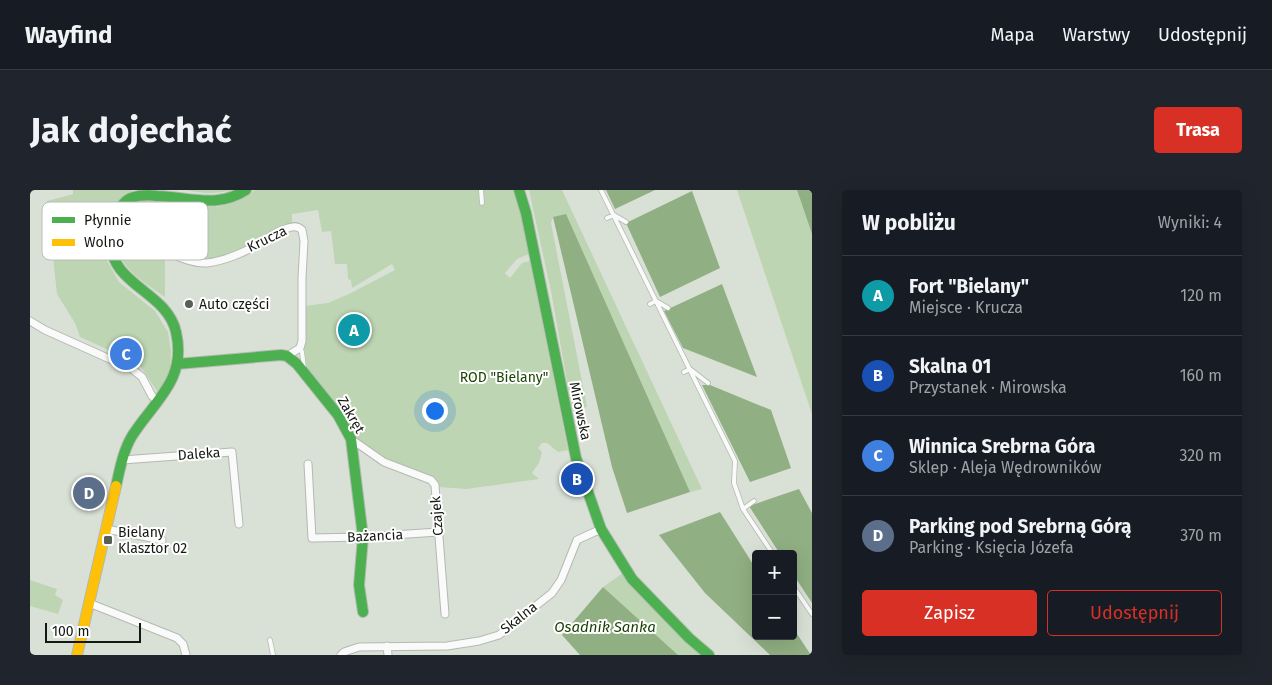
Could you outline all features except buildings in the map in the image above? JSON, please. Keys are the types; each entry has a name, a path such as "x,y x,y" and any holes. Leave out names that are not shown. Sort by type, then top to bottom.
{"street":[{"path":"127,202 142,193 156,190 215,201 230,198 246,190"},
{"name":"Mirowska","path":"519,190 526,213 575,454 601,529 632,579 665,615 709,655"},
{"name":"Krucza","path":"192,260 215,262 255,246 288,228 295,227 302,230 304,241 300,348"},
{"path":"77,655 122,460 131,436 174,380 178,364 177,333 170,316 162,306 126,278 114,260"},
{"path":"30,321 45,330 132,369 142,377 152,396 158,402"},
{"path":"178,364 232,358 287,356 300,348"},
{"name":"Zakręt","path":"287,356 305,373 338,415 351,439 363,537 364,553 359,582 363,612"},
{"name":"Czajek","path":"351,439 384,462 431,480 435,485 445,614"},
{"name":"Daleka","path":"122,460 232,452 239,524"},
{"name":"Bażancia","path":"308,464 312,538 438,532"},
{"path":"106,529 162,540"},
{"name":"Skalna","path":"342,655 344,652 359,647 447,646 479,641 499,635 552,593 561,580 577,540 601,529"},
{"path":"89,603 177,638 183,644 186,655"},
{"path":"387,646 388,655"}],"lane":[{"path":"481,190 482,203"},
{"path":"601,190 735,461 734,483 743,509 769,550"},
{"path":"607,218 614,215"},
{"path":"614,215 626,222"},
{"path":"650,304 656,301"},
{"path":"656,301 668,308"},
{"path":"300,348 305,373"},
{"path":"684,372 690,368"},
{"path":"690,368 708,383"},
{"path":"743,509 754,501"},
{"path":"797,592 812,614"},
{"path":"270,640 273,655"}],"green space":[{"path":"73,190 133,190 117,202 47,202 73,194"},
{"path":"186,190 233,190 210,193"},
{"name":"ROD \"Bielany\"","path":"255,190 514,190 529,254 517,259 505,273 510,278 522,263 530,261 568,450 558,452 547,443 542,443 538,448 542,452 539,463 532,473 539,479 466,489 439,487 436,482 395,466 351,435 308,373 304,347 305,306 328,303 395,270 392,264 352,288 351,280 348,279 347,264 335,264 331,231 322,232 318,210 292,214 292,223 275,230 255,243 208,260 208,207 223,206"},
{"path":"529,190 562,190 702,489 690,492 553,217 551,223 587,407 572,409 551,291"},
{"path":"737,190 797,190 812,234 812,414"},
{"path":"137,200 183,201 182,202 135,202"},
{"path":"53,260 107,260 119,282 155,311 168,332 171,351 170,373 159,394 138,363 80,337 75,323 57,294"},
{"path":"123,260 165,260 165,297 136,276"},
{"path":"623,573 703,655 678,655 603,587"},
{"path":"30,580 57,589 55,595 63,600 58,614 30,606"}],"water":[{"path":"606,190 655,190 615,209"},
{"path":"797,190 812,190 812,234"},
{"path":"692,191 720,268 660,297 626,223"},
{"path":"566,214 690,492 627,513 612,467 553,217"},
{"path":"722,284 757,377 683,348 664,311"},
{"path":"702,385 710,385 771,410 791,468 750,482"},
{"path":"799,489 812,513 812,603 797,580 797,550 777,550 749,506"},
{"path":"720,512 752,563 752,638 705,593 659,535"},
{"name":"Osadnik Sanka","path":"603,587 678,655 580,655 562,635"},
{"path":"797,634 811,655 770,655 754,640 797,640"}],"traffic: fast":[{"path":"125,202 137,196 151,195 213,201 235,196 246,190"},
{"path":"519,190 526,213 576,458 601,529 632,579 689,638 709,655"},
{"path":"115,260 119,268 128,278 162,307 171,318 176,332 178,349 173,377 159,400 132,436 122,460 116,486"},
{"path":"177,364 287,356 297,364 338,415 351,439 363,537 359,585 363,612"}],"traffic: slow":[{"path":"77,655 116,486"}],"place":[{"name":"Auto części","path":"189,304"},
{"name":"Fort \"Bielany\"","path":"354,330"},
{"name":"Winnica Srebrna Góra","path":"126,354"},
{"name":"Skalna 01","path":"577,479"},
{"name":"Parking pod Srebrną Górą","path":"89,493"},
{"name":"Bielany Klasztor 02","path":"108,540"}]}
